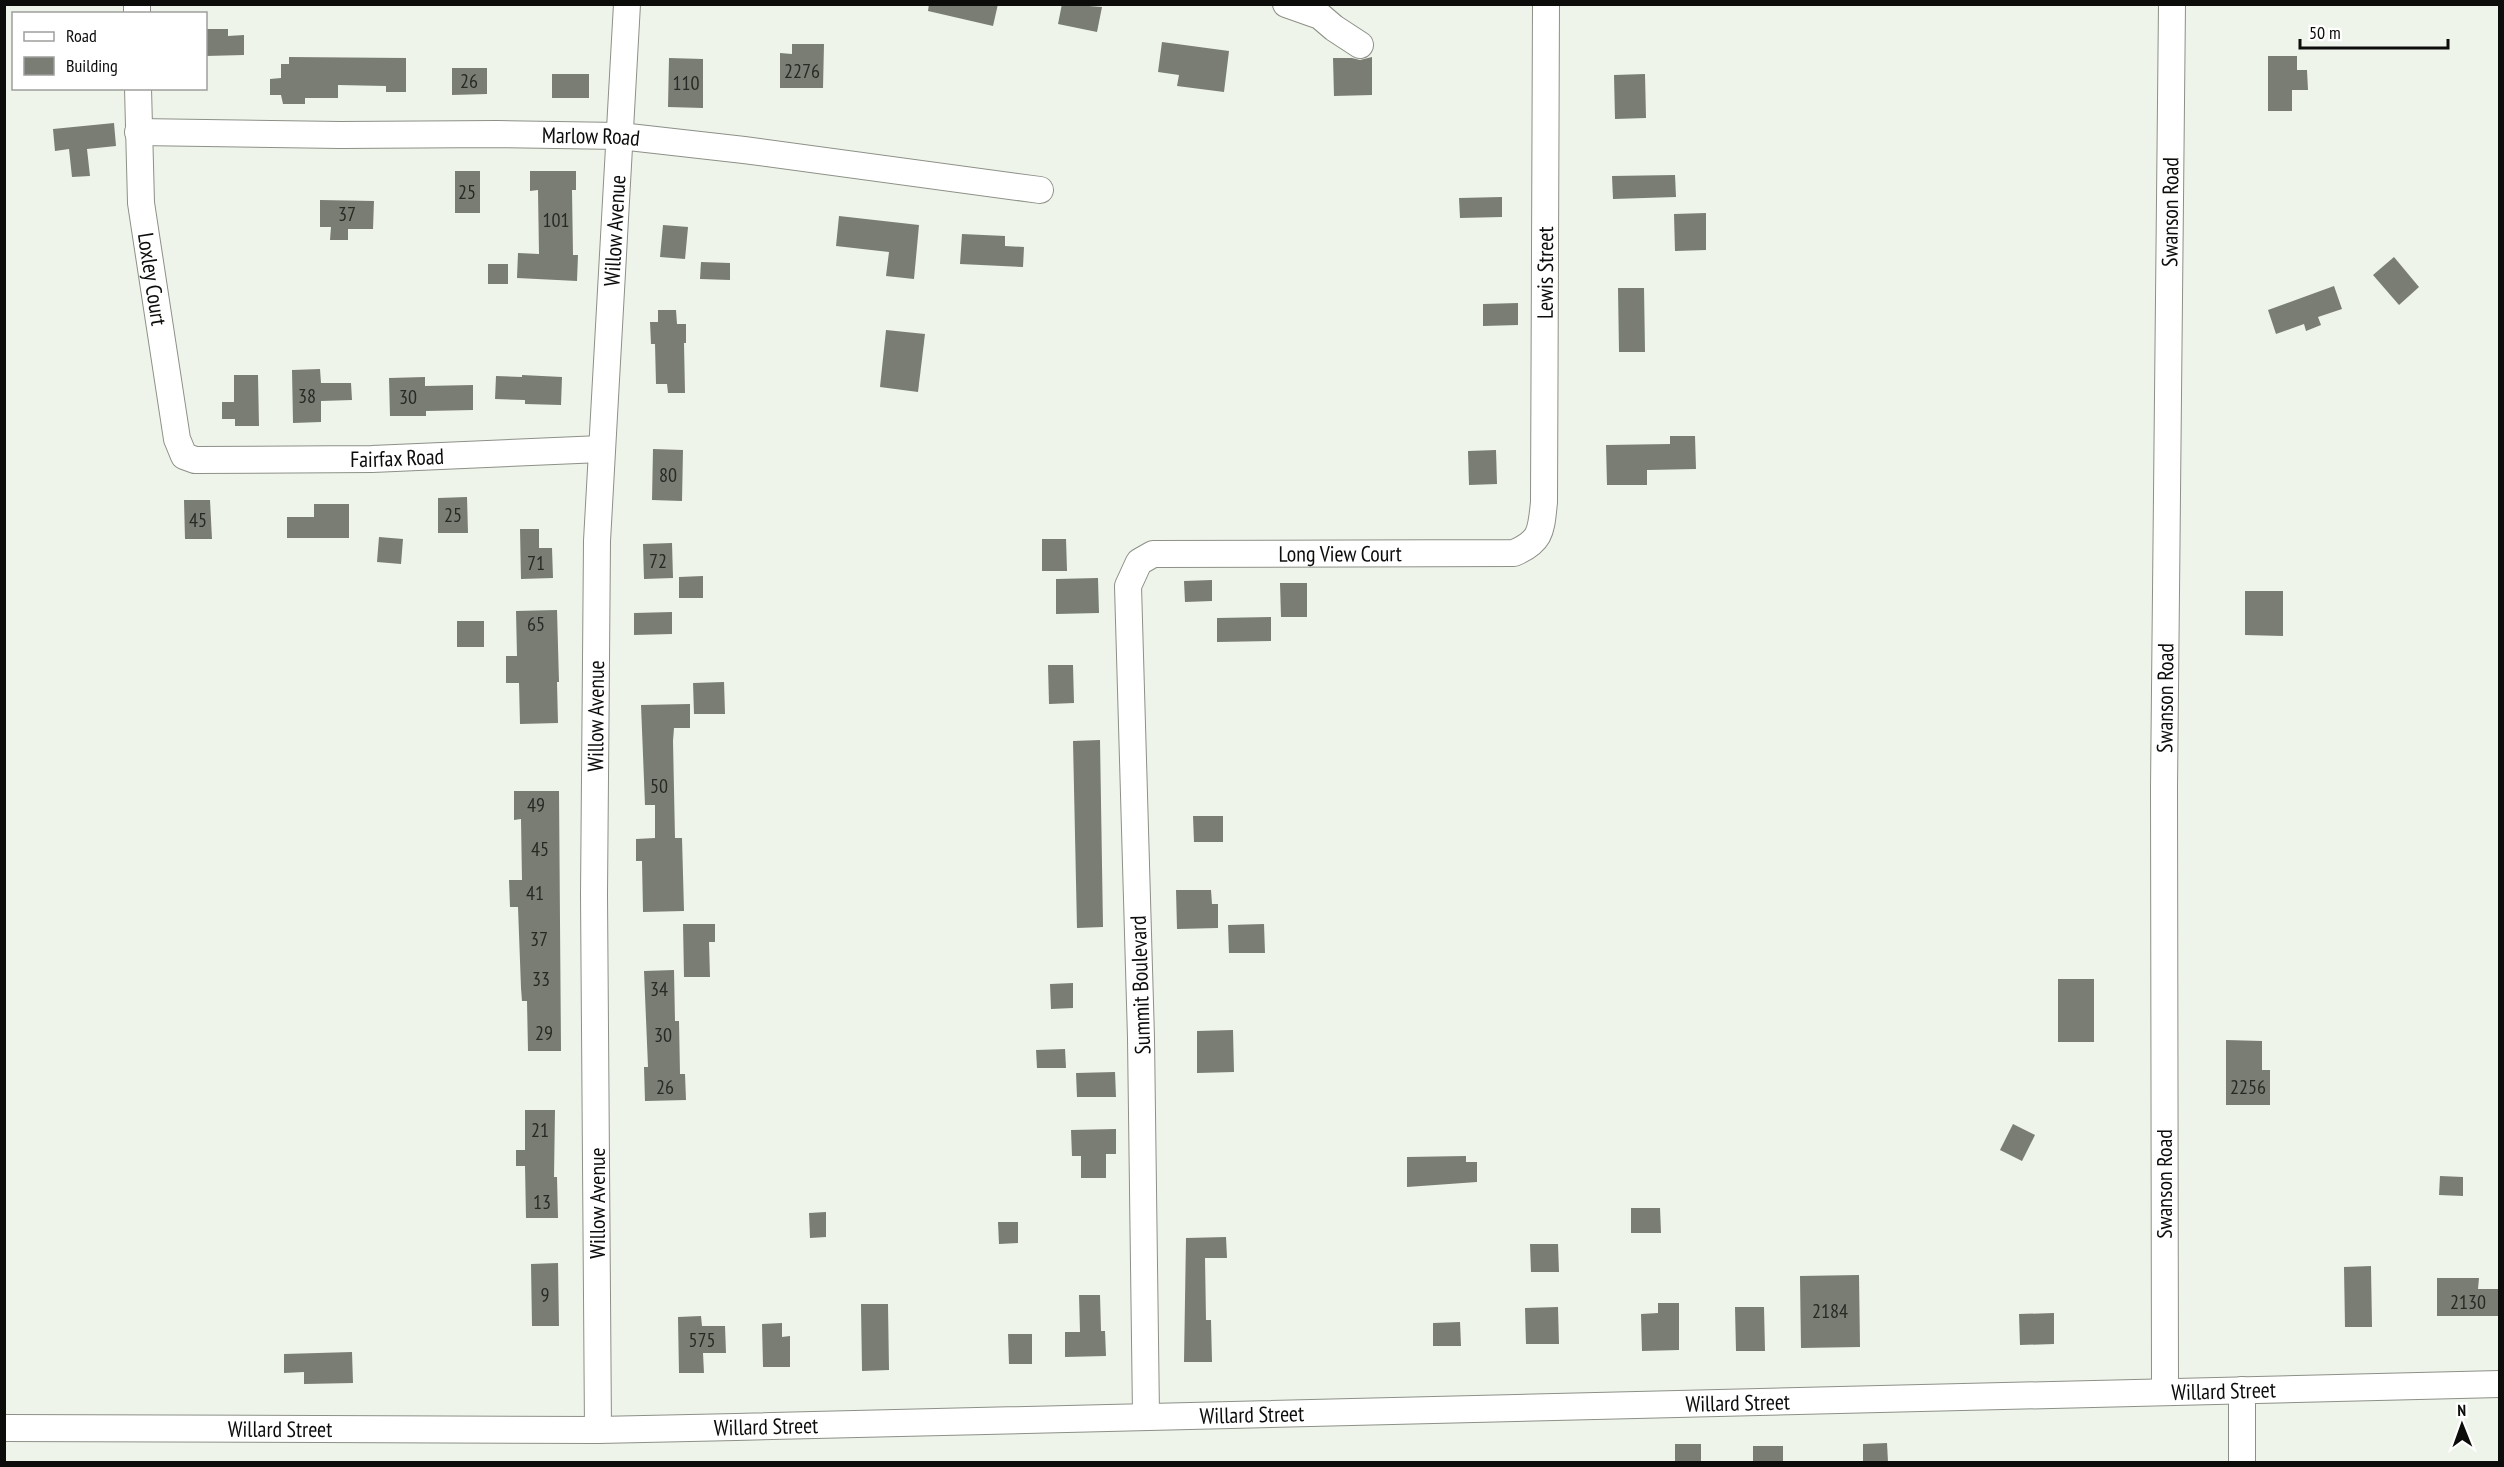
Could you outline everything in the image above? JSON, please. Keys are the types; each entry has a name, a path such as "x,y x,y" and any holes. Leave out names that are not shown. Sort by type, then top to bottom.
{"street":[{"name":"Willow Avenue","path":"598,1430 594,895 597,541 627,4"},
{"path":"1286,4 1320,16 1360,45"},
{"name":"Lewis Street","path":"1535,541 1541,529 1544,502 1546,4"},
{"name":"Swanson Road","path":"2164,1392 2164,788 2172,4"},
{"name":"Loxley Court","path":"138,90 141,203 177,439 184,456 195,460"},
{"name":"Marlow Road","path":"138,132 620,136 1040,190"},
{"name":"Fairfax Road","path":"195,460 372,459 602,449"},
{"name":"Long View Court","path":"1142,559 1153,554 1514,553 1535,541"},
{"name":"Summit Boulevard","path":"1142,559 1128,586 1141,1038 1146,1415"},
{"name":"Willard Street","path":"4,1428 598,1430 2499,1384"},
{"path":"2242,1390 2242,1462"}],"building":[{"path":"929,4 998,4 993,26 928,11"},
{"path":"1062,4 1102,7 1097,32 1058,24"},
{"path":"207,29 228,29 228,36 244,35 244,55 207,56"},
{"path":"1162,42 1229,51 1224,92 1177,86 1179,75 1158,72"},
{"path":"792,44 824,44 823,88 780,88 780,53 792,54"},
{"path":"2268,56 2297,56 2297,70 2307,70 2308,90 2292,90 2292,111 2268,111"},
{"path":"289,57 406,58 406,92 386,92 386,86 338,85 338,98 305,98 305,104 283,104 281,95 270,95 270,79 281,78 281,64 289,64"},
{"path":"1372,57 1372,95 1334,96 1333,58 1360,60"},
{"path":"669,58 703,59 703,108 668,107"},
{"path":"452,68 487,68 487,94 452,95"},
{"path":"552,74 589,74 589,98 552,98"},
{"path":"1645,74 1646,118 1615,119 1614,75"},
{"path":"114,123 116,146 87,149 90,176 72,177 69,149 55,151 53,129"},
{"path":"455,171 480,171 480,213 455,213"},
{"path":"530,171 576,171 576,190 572,190 573,255 578,255 577,281 517,278 518,253 539,254 538,190 530,191"},
{"path":"1675,175 1676,197 1613,199 1612,176"},
{"path":"1502,197 1502,217 1460,218 1459,198"},
{"path":"320,200 374,201 373,229 348,229 348,240 330,240 331,227 320,227"},
{"path":"1706,213 1706,250 1675,251 1674,214"},
{"path":"839,216 919,225 914,279 886,276 889,252 836,246"},
{"path":"663,225 688,227 685,259 660,257"},
{"path":"962,234 1005,236 1005,246 1024,247 1023,267 960,264"},
{"path":"2394,257 2419,287 2399,305 2373,275"},
{"path":"701,262 730,263 730,280 700,279"},
{"path":"488,264 508,264 508,284 488,284"},
{"path":"2334,286 2342,309 2318,317 2321,325 2306,331 2304,324 2276,334 2268,310"},
{"path":"1618,288 1644,288 1645,352 1619,352"},
{"path":"1518,303 1518,325 1483,326 1483,304"},
{"path":"658,310 676,310 677,324 686,324 685,393 668,393 667,384 656,384 655,344 651,344 650,322 658,322"},
{"path":"886,330 925,334 918,392 880,387"},
{"path":"320,369 321,383 351,383 352,400 321,401 321,422 293,423 292,370"},
{"path":"234,375 258,375 259,426 235,426 235,419 222,419 222,402 234,402"},
{"path":"522,375 562,377 561,405 525,404 525,400 495,399 496,376 522,377"},
{"path":"425,377 425,386 473,385 473,410 426,411 426,416 390,416 389,378"},
{"path":"1670,436 1695,436 1696,469 1647,470 1647,485 1607,485 1606,445 1670,444"},
{"path":"653,449 683,450 682,501 652,500"},
{"path":"1496,450 1497,484 1469,485 1468,451"},
{"path":"467,497 468,533 438,533 438,498"},
{"path":"184,500 210,500 212,539 185,539"},
{"path":"314,504 349,504 349,538 287,538 287,517 314,517"},
{"path":"520,529 539,529 539,548 552,548 553,578 521,579"},
{"path":"379,537 403,539 401,564 377,562"},
{"path":"1042,539 1066,539 1067,571 1042,571"},
{"path":"672,543 673,578 644,579 643,544"},
{"path":"703,576 703,598 679,598 679,577"},
{"path":"1098,578 1099,613 1056,614 1056,579"},
{"path":"1212,580 1212,601 1185,602 1184,581"},
{"path":"1280,583 1307,583 1307,617 1281,617"},
{"path":"2245,591 2283,591 2283,636 2245,635"},
{"path":"557,610 558,723 520,724 519,683 506,683 506,656 517,656 516,611"},
{"path":"672,612 672,634 634,635 634,613"},
{"path":"1271,617 1271,641 1217,642 1217,618"},
{"path":"457,621 484,621 484,647 457,647"},
{"path":"1048,665 1073,665 1074,703 1049,704"},
{"path":"724,682 725,714 694,714 693,683"},
{"path":"690,704 690,728 674,728 673,741 675,838 682,838 684,911 643,912 642,861 636,861 636,839 655,838 655,805 645,805 641,705"},
{"path":"1100,740 1103,927 1077,928 1073,741"},
{"path":"514,791 559,791 561,1051 528,1051 527,1001 522,1001 521,988 518,907 510,907 509,880 522,880 521,819 514,820"},
{"path":"1193,816 1223,816 1223,842 1194,842"},
{"path":"1176,890 1211,890 1212,904 1218,904 1218,928 1177,929"},
{"path":"683,924 715,924 715,942 709,942 710,977 684,977"},
{"path":"1264,924 1265,953 1229,953 1228,925"},
{"path":"674,970 675,1021 679,1021 680,1074 685,1074 686,1100 645,1101 644,1067 648,1067 644,971"},
{"path":"2058,979 2094,979 2094,1042 2058,1042"},
{"path":"1073,983 1073,1008 1051,1009 1050,984"},
{"path":"1233,1030 1234,1072 1197,1073 1197,1031"},
{"path":"2226,1040 2262,1041 2262,1070 2270,1070 2270,1105 2226,1105"},
{"path":"1065,1049 1066,1068 1037,1068 1036,1050"},
{"path":"1115,1072 1116,1097 1077,1097 1076,1073"},
{"path":"525,1110 555,1110 554,1177 557,1177 558,1218 526,1218 525,1166 516,1166 516,1150 525,1150"},
{"path":"2013,1124 2035,1135 2022,1161 2000,1150"},
{"path":"1116,1129 1116,1154 1106,1154 1106,1178 1081,1178 1081,1156 1072,1156 1071,1130"},
{"path":"1466,1156 1466,1162 1477,1162 1477,1182 1407,1187 1407,1157"},
{"path":"2440,1176 2463,1177 2463,1196 2439,1195"},
{"path":"1631,1208 1660,1208 1661,1233 1631,1233"},
{"path":"826,1212 826,1237 810,1238 809,1213"},
{"path":"998,1222 1018,1222 1018,1243 999,1244"},
{"path":"1226,1237 1227,1258 1205,1258 1206,1320 1211,1320 1212,1362 1184,1362 1186,1238"},
{"path":"1530,1244 1558,1244 1559,1272 1531,1272"},
{"path":"558,1263 559,1326 532,1326 531,1264"},
{"path":"2371,1266 2372,1327 2345,1327 2344,1267"},
{"path":"1859,1275 1860,1347 1801,1348 1800,1276"},
{"path":"2437,1278 2479,1278 2478,1289 2499,1289 2499,1316 2437,1316"},
{"path":"1079,1295 1100,1295 1101,1331 1105,1331 1106,1356 1065,1357 1065,1332 1080,1332"},
{"path":"1658,1303 1679,1303 1679,1350 1642,1351 1641,1314 1658,1313"},
{"path":"861,1304 888,1304 889,1370 862,1371"},
{"path":"1558,1307 1559,1344 1526,1344 1525,1308"},
{"path":"1735,1307 1764,1307 1765,1351 1736,1351"},
{"path":"2054,1313 2054,1344 2020,1345 2019,1314"},
{"path":"701,1316 702,1326 725,1326 726,1353 703,1353 704,1373 679,1373 678,1317"},
{"path":"1460,1322 1461,1346 1433,1346 1433,1323"},
{"path":"782,1323 782,1337 790,1336 790,1367 763,1367 762,1324"},
{"path":"1008,1334 1032,1334 1032,1364 1009,1364"},
{"path":"352,1352 353,1383 304,1384 304,1372 284,1373 284,1354"},
{"path":"1887,1443 1888,1462 1863,1462 1863,1444"},
{"path":"1675,1444 1701,1444 1701,1462 1675,1462"},
{"path":"1753,1446 1783,1446 1783,1462 1753,1462"}]}
